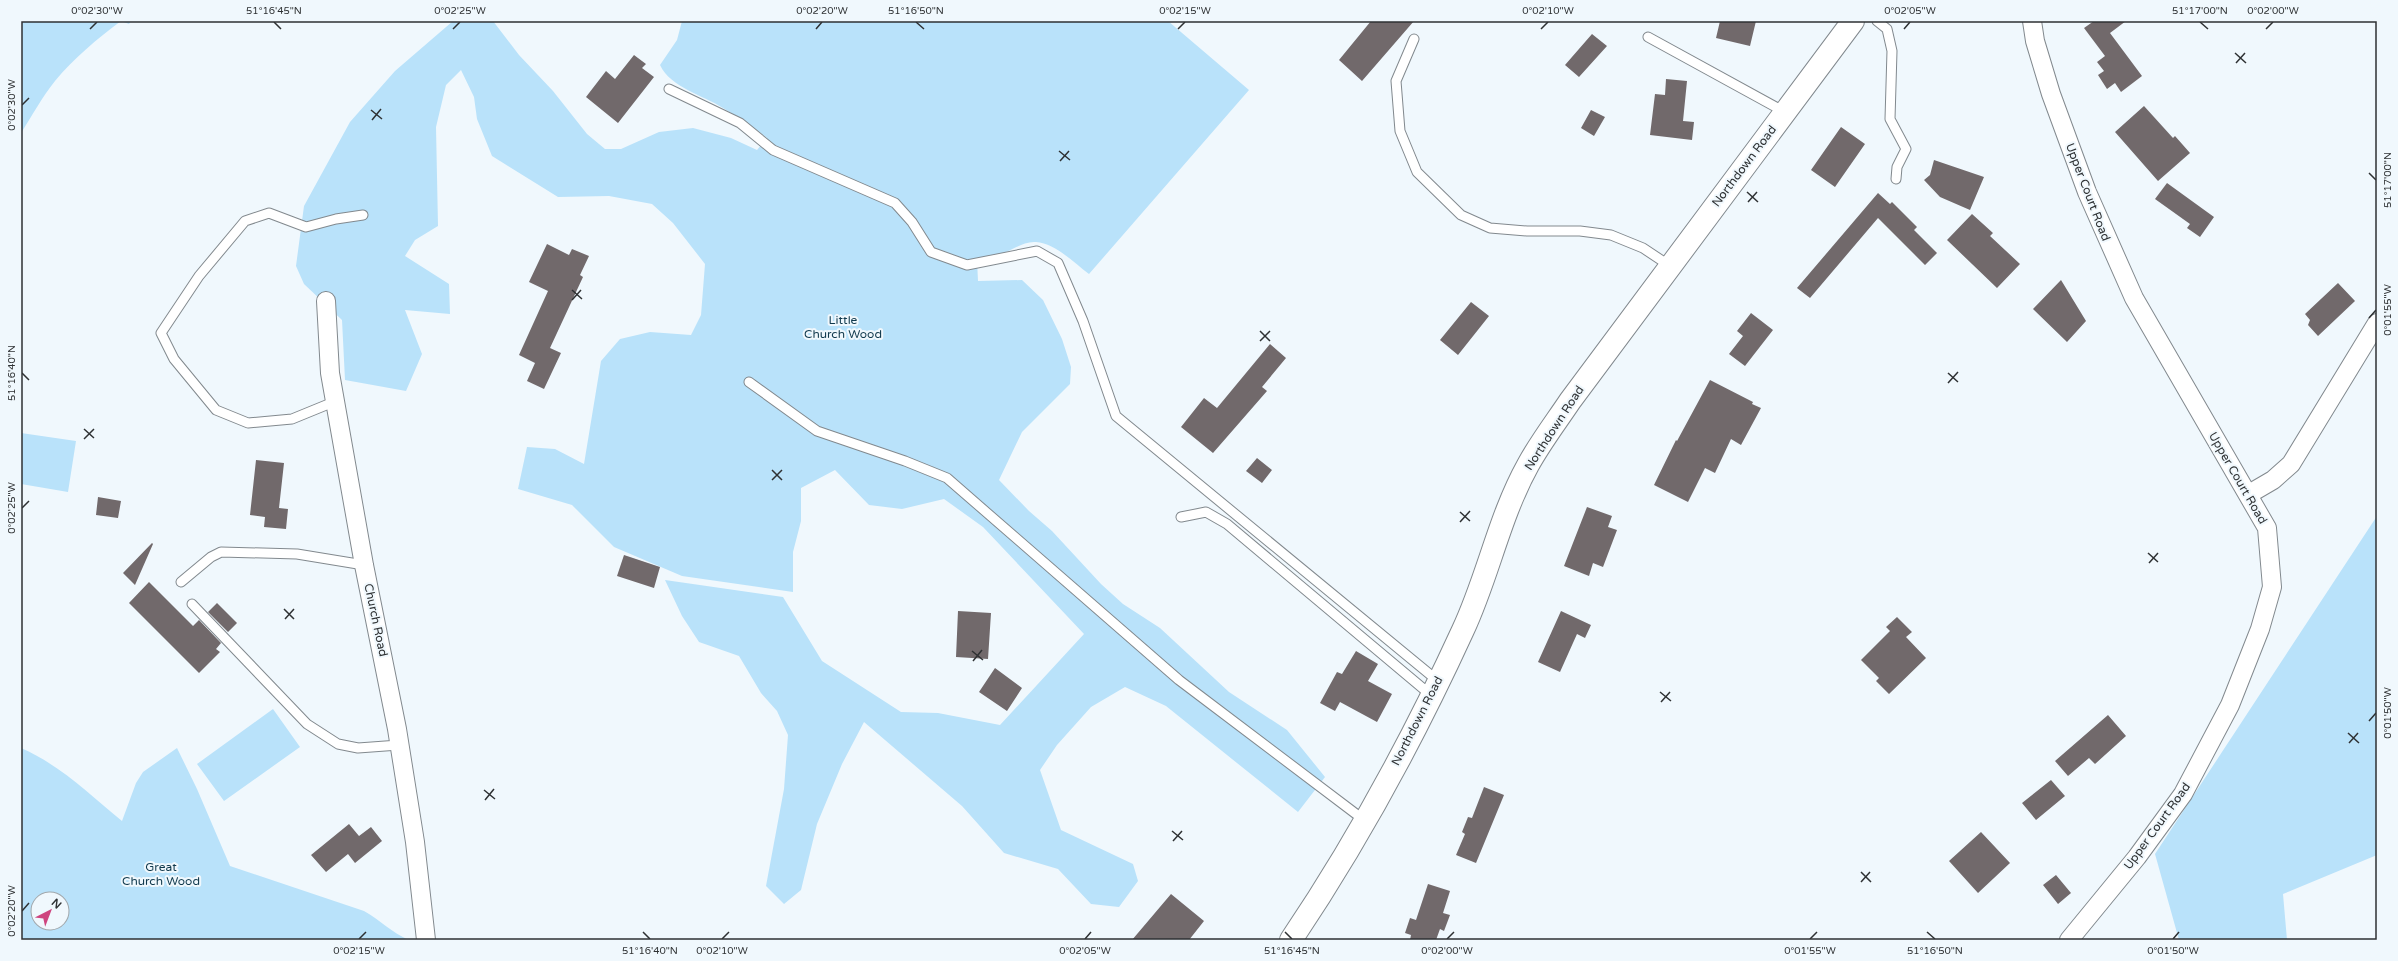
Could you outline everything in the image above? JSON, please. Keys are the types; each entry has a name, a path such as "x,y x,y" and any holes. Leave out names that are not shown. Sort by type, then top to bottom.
{"street":[{"name":"Northdown Road","path":"1291,940 1364,820 1435,689 1475,604 1497,537 1528,465 1570,401 1853,21"},
{"name":"Upper Court Road","path":"2032,21 2035,42 2087,192 2134,298 2171,366 2249,494 2267,528 2272,587 2260,629 2230,706 2183,794 2137,857 2069,940"},
{"name":"Church Road","path":"326,301 328,357 364,565 399,745 415,842 426,940"},
{"path":"2249,494 2273,480 2291,464 2377,323"}],"lane":[{"path":"1877,21 1887,29 1892,51 1890,119 1906,149 1897,167 1896,179"},
{"path":"1648,37 1785,112"},
{"path":"1414,39 1396,80 1400,131 1417,172 1461,215 1490,228 1527,231 1580,231 1611,235 1643,248 1670,266"},
{"path":"669,89 740,124 773,150 895,203 912,222 931,252 967,265 1037,251 1058,263 1083,321 1116,416 1435,689"},
{"path":"336,401 292,419 248,423 216,410 174,359 161,333 199,276 246,221 269,213 306,227 336,219 363,215"},
{"path":"749,382 817,431 906,461 947,478 1179,680 1364,820"},
{"path":"1181,517 1206,512 1227,524 1435,689"},
{"path":"181,582 211,557 221,552 297,554 364,565"},
{"path":"192,604 307,724 338,744 358,748 399,745"}],"green space":[{"path":"21,21 121,21 70,64 46,93 21,133"},
{"path":"121,21 131,21 129,24"},
{"name":"Little Church Wood","path":"453,21 493,21 519,55 553,91 587,134 605,149 621,149 659,132 693,128 731,138 757,150 767,138 715,103 679,85 665,73 660,65 677,40 682,21 1168,21 1249,90 1089,274 1071,259 1050,246 1043,243 1032,242 1021,245 999,256 985,260 977,260 978,281 1022,280 1043,300 1062,339 1071,367 1070,384 1022,432 999,480 1029,511 1052,531 1101,584 1123,604 1160,628 1229,692 1287,730 1325,777 1298,812 1166,706 1125,687 1091,707 1057,745 1040,770 1061,830 1133,864 1138,881 1119,907 1091,904 1058,869 1004,853 962,806 864,722 842,764 817,824 801,890 784,904 766,886 784,789 788,735 777,711 761,693 739,656 699,642 682,616 665,580 783,597 822,661 901,712 938,713 1000,725 1084,634 983,527 944,499 902,509 869,505 835,470 801,488 801,521 793,552 793,592 682,576 614,547 572,505 518,489 527,447 555,449 584,464 601,361 620,339 650,332 691,335 701,315 705,264 673,223 652,204 609,196 558,197 492,156 477,119 474,97 461,70 446,85 436,127 438,226 415,240 405,256 449,284 450,314 405,310 422,354 406,391 345,380 342,320 304,284 296,266 304,206 350,122 395,71"},
{"path":"21,433 76,441 68,492 21,484"},
{"path":"2377,516 2377,855 2283,894 2287,940 2179,940 2155,854"},
{"path":"273,709 300,747 224,801 197,764"},
{"name":"Great Church Wood","path":"21,748 61,771 122,821 136,783 143,772 177,748 197,789 230,866 364,911 397,934 409,940 21,940"}],"building":[{"path":"1371,21 1414,21 1362,81 1339,60"},
{"path":"1720,21 1756,21 1750,46 1716,38"},
{"path":"2094,21 2126,21 2110,33 2142,76 2121,92 2115,83 2107,89 2098,75 2104,71 2097,62 2105,56 2084,28"},
{"path":"1592,34 1607,46 1579,77 1565,65"},
{"path":"634,55 646,64 642,68 654,77 618,123 586,97 606,71 615,79"},
{"path":"1666,79 1687,81 1683,121 1694,122 1692,140 1650,135 1655,94 1665,95"},
{"path":"2144,106 2173,138 2175,136 2190,153 2158,181 2115,132"},
{"path":"1591,110 1605,117 1594,136 1581,128"},
{"path":"1841,127 1865,144 1835,187 1811,170"},
{"path":"1934,160 1984,177 1970,210 1940,197 1924,180 1930,175"},
{"path":"2167,183 2214,217 2200,237 2187,228 2190,224 2155,199"},
{"path":"1878,193 1890,204 1892,202 1917,227 1914,230 1937,253 1925,265 1878,218 1810,298 1797,288"},
{"path":"1972,214 1993,233 1990,236 2020,264 1997,288 1947,240"},
{"path":"547,244 569,255 572,249 589,256 580,275 583,277 550,348 561,353 544,389 527,381 535,363 519,355 548,291 529,282"},
{"path":"2061,280 2086,321 2067,342 2033,309"},
{"path":"2338,283 2355,301 2318,336 2308,325 2310,320 2305,314"},
{"path":"1471,302 1489,316 1458,355 1440,340"},
{"path":"1751,313 1773,330 1745,366 1729,354 1743,336 1737,331"},
{"path":"1270,344 1286,358 1262,387 1267,391 1213,453 1181,427 1204,398 1217,408"},
{"path":"1710,380 1753,402 1752,404 1761,408 1741,445 1731,439 1715,473 1705,468 1688,502 1654,485 1676,440 1677,441"},
{"path":"1257,458 1272,470 1262,483 1246,471"},
{"path":"256,460 284,463 279,508 288,509 286,529 264,527 265,517 250,515"},
{"path":"98,497 121,501 118,518 96,515"},
{"path":"1587,507 1612,516 1608,527 1617,530 1603,567 1593,563 1589,576 1564,566"},
{"path":"152,543 153,544 135,585 123,573"},
{"path":"624,555 660,567 654,588 617,576"},
{"path":"149,582 193,626 199,620 221,643 216,649 220,652 199,673 129,603"},
{"path":"217,603 237,623 228,632 208,612"},
{"path":"958,611 991,613 988,659 956,657"},
{"path":"1561,611 1591,625 1585,638 1577,634 1560,672 1538,662"},
{"path":"1897,617 1912,632 1906,637 1926,658 1889,694 1876,681 1879,678 1861,660 1890,631 1886,627"},
{"path":"1356,651 1378,664 1368,681 1392,694 1377,722 1340,702 1335,711 1320,703 1337,672 1342,674"},
{"path":"995,668 1022,688 1007,711 979,692"},
{"path":"2108,715 2126,736 2095,764 2089,758 2068,776 2055,761"},
{"path":"2051,780 2065,796 2036,820 2022,803"},
{"path":"1484,787 1504,795 1476,863 1456,855 1465,834 1462,832 1468,817 1472,818"},
{"path":"349,824 359,836 371,827 382,841 355,863 348,854 326,872 311,855"},
{"path":"1981,832 2010,863 1978,893 1949,861"},
{"path":"2056,875 2071,893 2058,904 2043,885"},
{"path":"1428,884 1450,891 1443,913 1450,915 1444,931 1440,929 1436,940 1410,940 1411,935 1405,933 1410,918 1416,920"},
{"path":"1171,894 1204,921 1189,940 1132,940"}]}
